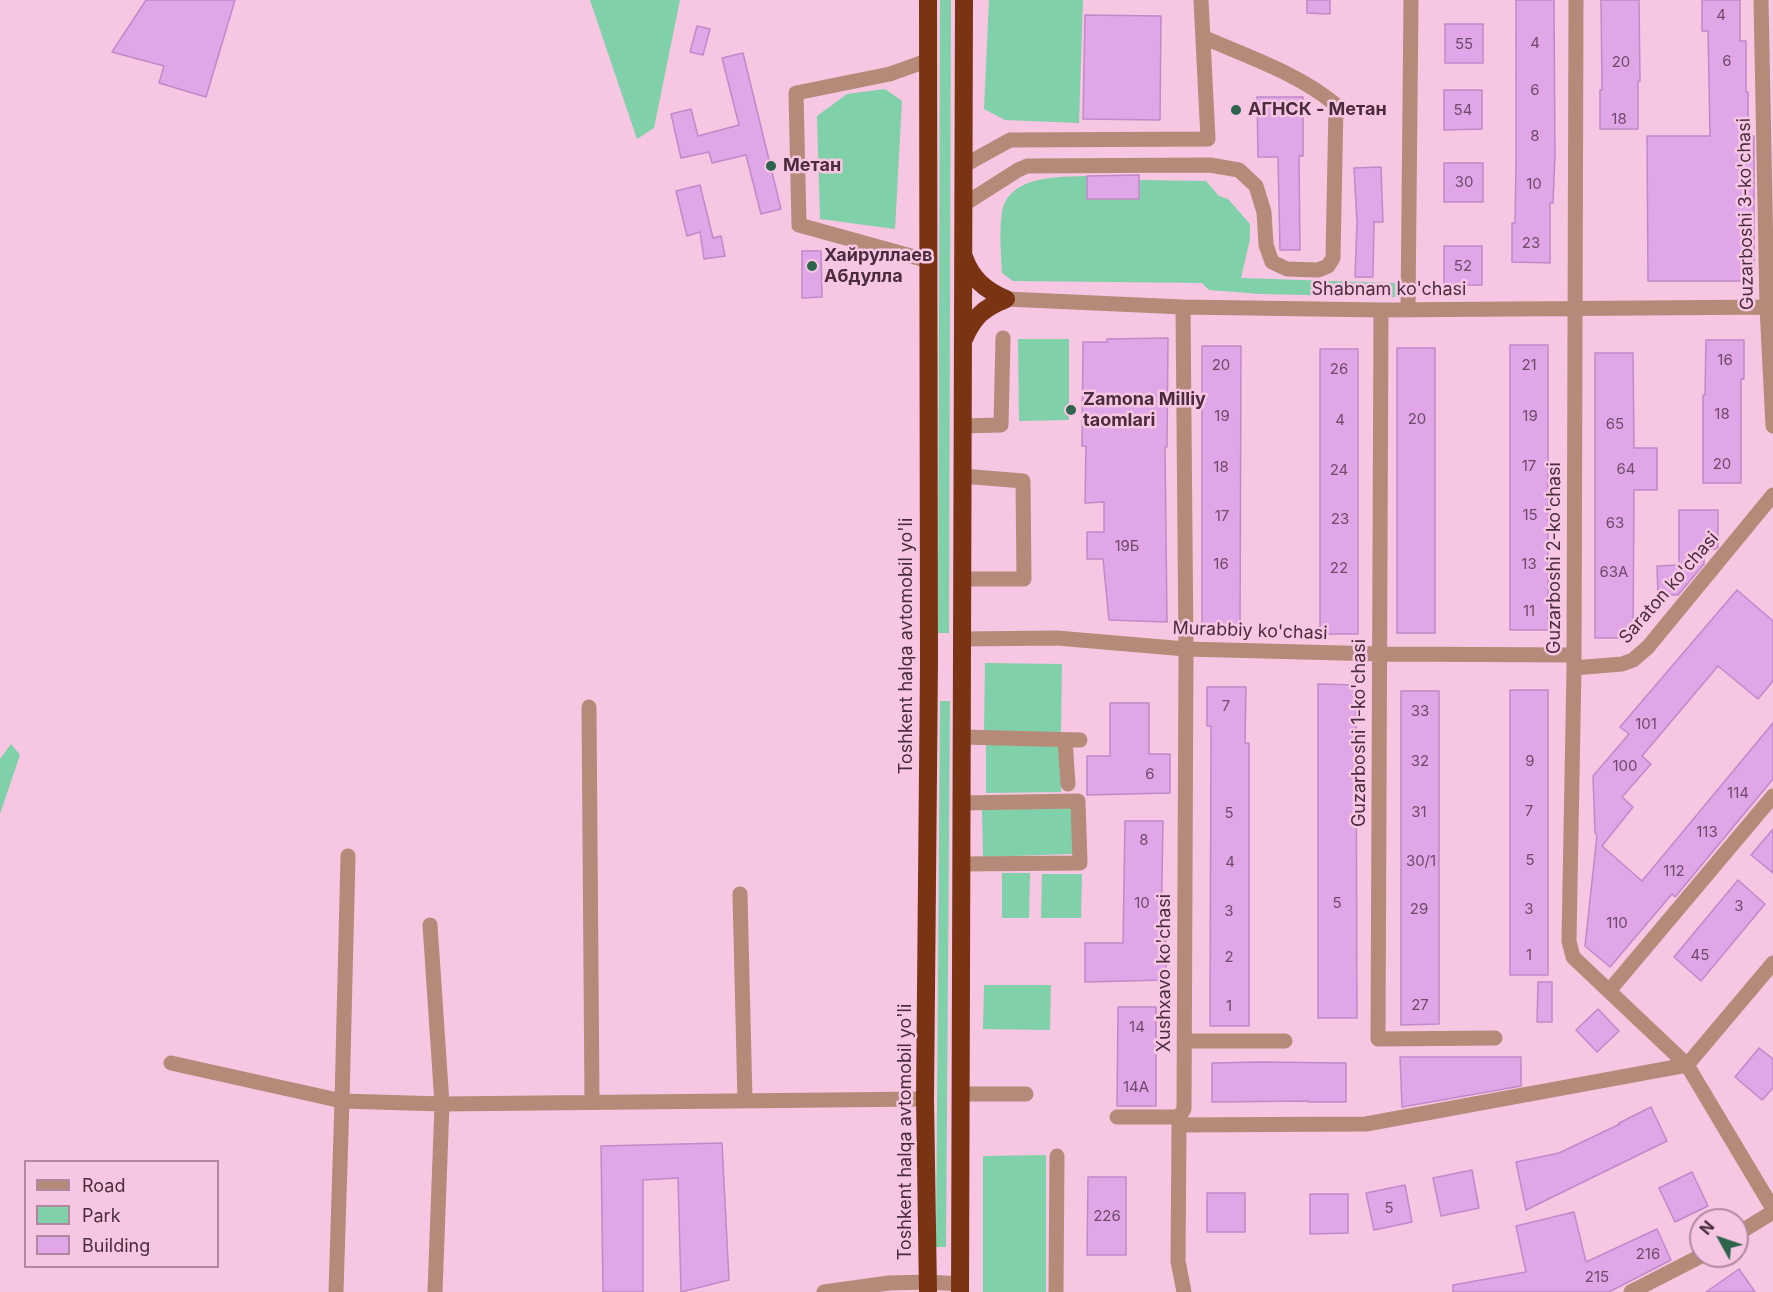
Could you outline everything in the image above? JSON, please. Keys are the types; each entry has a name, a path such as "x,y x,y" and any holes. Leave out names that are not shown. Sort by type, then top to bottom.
{"highway":[{"name":"Toshkent halqa avtomobil yo'li","path":"928,0 929,662 925,1099 928,1287"},
{"path":"960,1288 964,0"},
{"path":"963,254 969,270 979,283 1006,299"},
{"path":"963,341 979,314 991,305 1006,299"},
{"path":"929,662 962,662"}],"street":[{"path":"963,166 1010,140 1208,139 1201,0"},
{"path":"1408,310 1411,0"},
{"name":"Guzarboshi 2-ko'chasi","path":"1576,0 1574,661 1569,941 1573,957 1687,1065 1773,1210"},
{"name":"Guzarboshi 3-ko'chasi","path":"1761,0 1773,426"},
{"path":"963,206 1027,166 1210,165 1239,170 1256,186 1264,212 1266,245 1272,262 1287,269 1318,270 1328,267 1333,258 1336,105 1321,92 1295,78 1203,37"},
{"path":"929,60 890,74 796,93 799,225 929,261"},
{"name":"Shabnam ko'chasi","path":"1006,299 1183,307 1381,310 1770,307"},
{"name":"Xushxavo ko'chasi","path":"1183,307 1186,649 1184,1109 1179,1121 1178,1261 1184,1292"},
{"name":"Guzarboshi 1-ko'chasi","path":"1381,310 1378,1039 1495,1038"},
{"path":"962,426 1000,425 1004,338"},
{"path":"962,476 1023,481 1024,579 962,579"},
{"name":"Saraton ko'chasi","path":"1574,661 1613,666 1633,660 1648,646 1773,495"},
{"name":"Murabbiy ko'chasi","path":"962,639 1058,638 1186,649 1574,661"},
{"path":"589,707 592,1102"},
{"path":"962,737 1072,740 1068,784"},
{"path":"1609,991 1773,796"},
{"path":"961,803 1078,801 1080,863 961,864"},
{"path":"336,1292 348,856"},
{"path":"740,894 745,1101"},
{"path":"430,925 442,1104 435,1292"},
{"path":"1117,1117 1179,1121 1366,1124 1687,1065 1773,963"},
{"path":"1184,1041 1285,1041"},
{"path":"171,1063 342,1101 442,1104 925,1099"},
{"path":"960,1094 1026,1094"},
{"path":"1056,1292 1057,1156"},
{"path":"1749,1226 1773,1210"},
{"path":"1631,1292 1689,1262"},
{"path":"824,1292 889,1283 960,1288"}],"green space":[{"path":"590,0 680,0 654,128 637,139"},
{"path":"940,0 951,0 949,633 938,633"},
{"path":"989,0 1083,0 1079,123 1005,120 984,109"},
{"path":"885,89 902,101 895,229 820,219 817,116 847,94"},
{"path":"1087,176 1087,199 1139,180 1206,181 1219,196 1228,199 1250,224 1250,239 1241,278 1395,283 1395,297 1260,294 1209,290 1202,283 1013,281 1002,273 1000,234 1002,212 1014,191 1037,180"},
{"path":"1018,339 1069,339 1069,420 1019,421"},
{"path":"985,663 1062,664 1061,732 984,732"},
{"path":"940,701 950,701 946,1247 936,1247"},
{"path":"11,744 20,755 0,814 0,759"},
{"path":"1061,744 1061,792 986,793 986,745"},
{"path":"1072,808 1073,854 983,857 982,810"},
{"path":"1002,873 1030,873 1029,918 1002,918"},
{"path":"1042,874 1082,874 1081,918 1041,918"},
{"path":"984,985 1051,985 1050,1030 983,1029"},
{"path":"1046,1155 1046,1292 983,1292 983,1156"}],"building":[{"path":"146,0 235,0 206,97 159,83 164,66 112,52"},
{"path":"1307,0 1330,0 1330,14 1307,13"},
{"path":"1516,0 1554,0 1555,155 1553,203 1550,203 1550,263 1512,262 1516,164"},
{"path":"1601,0 1639,0 1638,129 1600,129"},
{"path":"1702,0 1740,0 1740,41 1746,41 1748,136 1754,136 1754,281 1648,281 1647,136 1710,136 1708,31 1702,31"},
{"path":"1085,15 1161,16 1160,120 1083,119"},
{"path":"1445,24 1483,24 1483,63 1445,63"},
{"path":"697,26 710,29 703,55 690,52"},
{"path":"743,53 781,209 761,214 746,155 712,163 709,152 681,158 671,114 691,109 698,136 739,125 722,58"},
{"path":"1444,90 1482,90 1482,129 1444,130"},
{"path":"1257,97 1303,97 1303,156 1299,156 1300,250 1280,250 1278,157 1258,157"},
{"path":"1444,163 1483,163 1483,202 1444,202"},
{"path":"1381,167 1383,222 1374,222 1373,277 1355,277 1357,223 1354,168"},
{"path":"1139,175 1139,199 1087,199 1087,176"},
{"path":"700,185 713,238 721,236 725,256 704,259 700,232 687,236 676,191"},
{"path":"1444,246 1482,246 1482,285 1444,285"},
{"path":"802,251 821,251 822,297 802,298"},
{"path":"1168,338 1167,447 1165,447 1167,622 1109,620 1103,559 1087,559 1087,532 1104,532 1104,502 1085,503 1086,446 1082,446 1083,342 1107,342 1107,339"},
{"path":"1706,340 1744,340 1744,379 1741,379 1741,483 1703,483 1703,395 1705,395"},
{"path":"1510,345 1548,345 1548,630 1510,630"},
{"path":"1202,346 1241,346 1240,631 1202,631"},
{"path":"1397,348 1435,348 1435,633 1397,633"},
{"path":"1320,349 1358,349 1358,634 1320,634"},
{"path":"1595,353 1633,353 1634,448 1657,448 1657,490 1634,490 1633,638 1595,638"},
{"path":"1679,510 1718,510 1718,547 1704,549 1704,564 1678,595 1658,595 1657,566 1679,565"},
{"path":"1737,590 1773,621 1773,681 1758,699 1718,666 1642,756 1651,764 1622,797 1633,807 1602,846 1642,881 1773,723 1773,779 1675,897 1672,894 1610,967 1585,946 1597,835 1595,833 1593,776 1629,734 1620,727"},
{"path":"1318,684 1356,685 1357,1018 1318,1018"},
{"path":"1207,687 1246,687 1245,743 1249,743 1249,1026 1210,1026 1211,726 1207,726"},
{"path":"1510,690 1548,690 1548,975 1510,975"},
{"path":"1401,691 1439,691 1439,1024 1401,1025"},
{"path":"1110,703 1149,703 1149,754 1170,754 1170,793 1087,795 1087,756 1110,756"},
{"path":"1125,821 1163,821 1161,941 1166,941 1166,980 1085,982 1085,943 1123,943"},
{"path":"1773,829 1773,873 1751,855"},
{"path":"1738,880 1765,904 1701,981 1674,957"},
{"path":"1538,982 1552,982 1552,1022 1537,1022"},
{"path":"1118,1007 1156,1007 1156,1106 1117,1106"},
{"path":"1598,1009 1619,1031 1597,1052 1576,1030"},
{"path":"1759,1048 1773,1059 1773,1088 1762,1100 1735,1077"},
{"path":"1400,1057 1521,1057 1521,1086 1402,1107"},
{"path":"1212,1063 1346,1063 1346,1102 1212,1102"},
{"path":"1651,1107 1667,1141 1526,1210 1516,1162 1559,1153"},
{"path":"722,1143 729,1280 681,1292 678,1178 643,1180 643,1292 603,1292 601,1146"},
{"path":"1472,1170 1479,1208 1441,1216 1433,1178"},
{"path":"1692,1172 1708,1206 1689,1208 1689,1215 1675,1222 1659,1188"},
{"path":"1088,1177 1126,1177 1126,1255 1087,1255"},
{"path":"1405,1185 1412,1222 1374,1230 1366,1193"},
{"path":"1207,1193 1245,1193 1245,1232 1207,1232"},
{"path":"1310,1194 1348,1194 1348,1233 1310,1234"},
{"path":"1574,1212 1586,1262 1657,1229 1671,1260 1609,1292 1453,1292 1453,1285 1526,1272 1516,1226"},
{"path":"1739,1269 1755,1292 1706,1292"}],"place":[{"name":"АГНСК - Метан","path":"1236,110"},
{"name":"Метан","path":"771,166"},
{"name":"Хайруллаев Абдулла","path":"812,266"},
{"name":"Zamona Milliy taomlari","path":"1071,410"}]}
